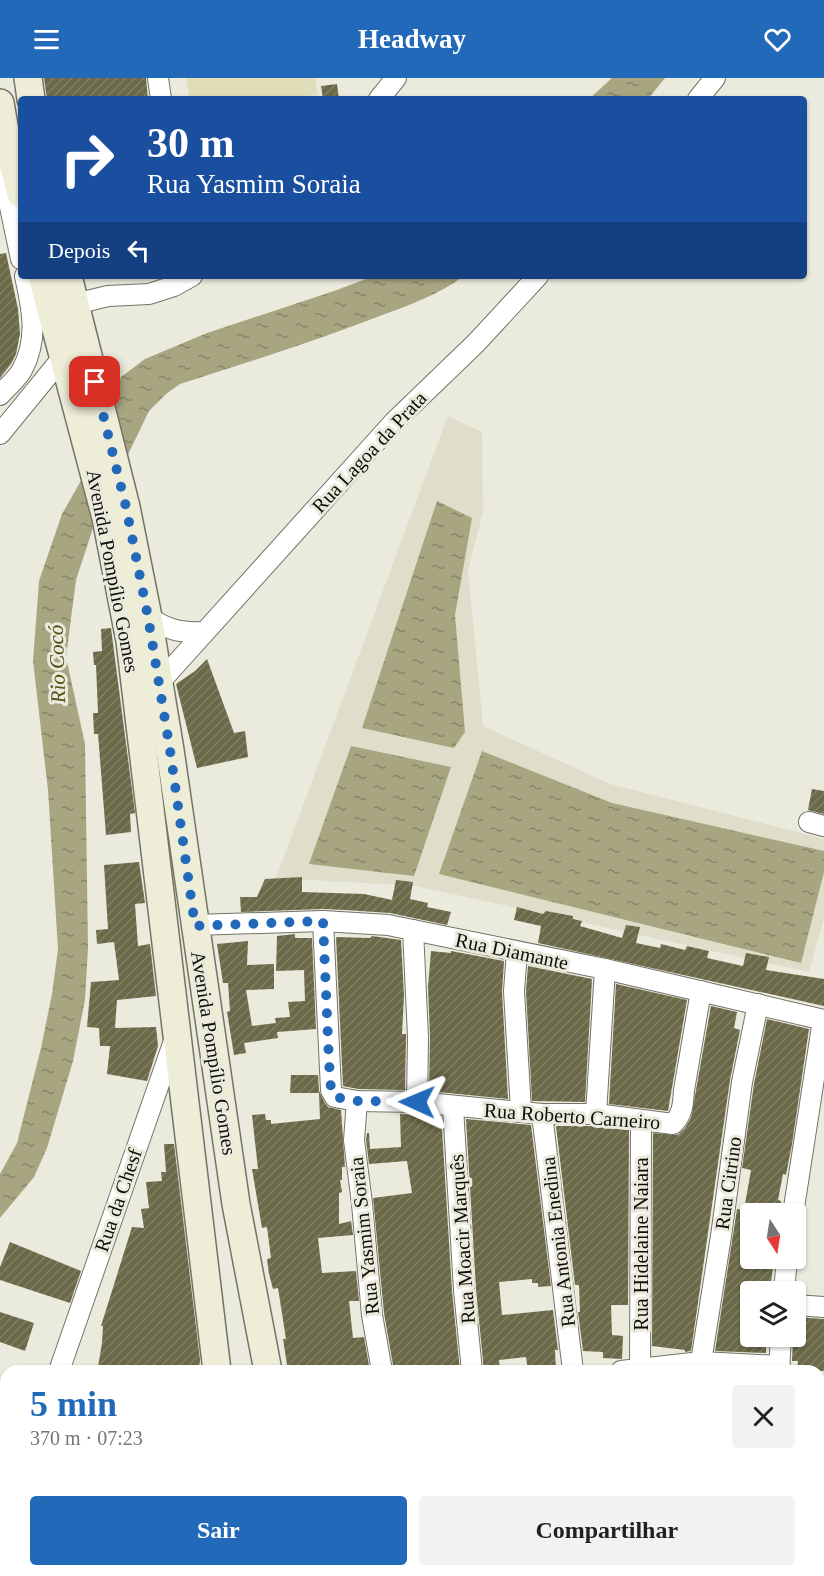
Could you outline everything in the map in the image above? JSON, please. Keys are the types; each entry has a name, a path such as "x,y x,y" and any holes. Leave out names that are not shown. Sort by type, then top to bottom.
{"main road":[{"path":"28,78 31,96"},
{"path":"0,103 18,183"},
{"name":"Avenida Pompílio Gomes","path":"43,279 73,363 148,617 170,750 236,1204 267,1365"},
{"name":"Avenida Pompílio Gomes","path":"69,279 75,304 73,363"},
{"name":"Avenida Pompílio Gomes","path":"116,512 161,914 178,1030 216,1365"}],"street":[{"path":"158,78 161,96"},
{"path":"381,96 396,78"},
{"path":"700,96 715,78"},
{"path":"7,142 18,234"},
{"path":"0,395 7,381 22,371 33,339 33,320 26,279"},
{"path":"75,304 108,296 149,294 174,286 187,279"},
{"name":"Rua Lagoa da Prata","path":"158,684 394,422 476,343 535,279"},
{"path":"0,434 73,363"},
{"path":"148,617 171,630 183,633 204,632"},
{"name":"Rua Diamante","path":"195,926 323,921 388,925 604,969 824,1020"},
{"name":"Rua Roberto Carneiro","path":"323,921 329,1062 331,1090 335,1097 357,1101 417,1102 543,1114 596,1114 673,1124 681,1112 702,991"},
{"path":"413,930 418,1037 417,1102"},
{"path":"517,952 514,991 521,1111"},
{"path":"596,1114 604,969"},
{"name":"Rua Citrino","path":"701,1362 721,1236 741,1082 758,1005"},
{"path":"795,1203 824,1020"},
{"name":"Rua da Chesf","path":"61,1365 178,1030"},
{"name":"Rua Yasmim Soraia","path":"357,1101 354,1140 372,1315 381,1365"},
{"name":"Rua Moacir Marquês","path":"453,1107 464,1290 471,1365"},
{"name":"Rua Antonia Enedina","path":"543,1114 572,1365"},
{"name":"Rua Hidelaine Naiara","path":"631,1365 641,1120"},
{"path":"806,1306 824,1307"},
{"path":"780,1365 781,1347"},
{"path":"686,1365 701,1362 740,1365"}],"shaded area":[{"path":"186,78 315,78 318,94 308,96 189,96"},
{"path":"448,416 482,432 483,512 468,570 483,726 610,784 824,839 824,918 809,972 416,886 276,878"}],"water":[{"path":"612,78 665,78 650,96 592,96"},
{"name":"Rio Cocó","path":"366,279 460,279 400,309 304,344 180,384 149,411 94,525 76,580 66,657 85,744 88,948 85,1000 73,1061 47,1148 34,1177 0,1218 0,1174 17,1143 41,1048 58,949 48,790 33,661 39,581 62,514 83,477 121,377 145,359 207,333"},
{"path":"437,501 472,518 455,615 465,732 454,748 362,728"},
{"path":"351,746 451,767 414,876 309,864"},
{"path":"482,751 612,803 824,851 824,872 801,963 439,874"}],"building":[{"path":"44,78 146,78 148,96 47,96"},
{"path":"337,84 339,96 323,96 321,86"},
{"path":"6,253 18,309 20,334 16,354 0,378 0,254"},
{"path":"111,628 135,813 130,814 131,832 106,835 98,734 94,734 93,713 98,713 96,665 94,665 93,652 102,651 101,629"},
{"path":"207,659 234,733 245,731 248,757 197,768 176,684 195,671"},
{"path":"812,789 824,791 824,814 808,810"},
{"path":"139,862 145,903 135,904 138,946 150,944 156,996 117,1000 115,1028 156,1027 158,1046 147,1081 107,1074 110,1046 100,1046 99,1028 87,1027 91,982 119,980 114,942 97,944 96,930 108,929 104,865"},
{"path":"302,877 302,892 364,894 392,900 396,880 413,882 410,899 428,903 427,907 451,912 447,925 390,913 345,910 241,912 240,897 257,897 265,879"},
{"path":"517,907 543,914 546,911 573,916 573,919 582,921 580,926 622,938 626,925 640,927 636,943 660,948 661,944 685,950 687,946 709,951 707,958 743,966 746,953 769,957 766,970 824,979 824,1006 538,943 541,926 514,920"},
{"path":"295,934 295,938 312,938 316,1029 277,1032 278,1038 244,1043 246,1053 234,1055 227,1012 230,1011 228,983 223,983 217,944 248,941 247,965 274,964 274,989 246,990 252,1026 276,1023 275,1018 290,1017 288,1002 305,1001 304,970 276,971 277,936"},
{"path":"372,936 401,940 404,995 402,1034 406,1034 405,1090 358,1089 343,1086 336,937 370,938"},
{"path":"431,951 451,953 451,951 504,961 502,992 508,1099 429,1091 428,987"},
{"path":"528,966 592,979 585,1102 532,1101 526,991"},
{"path":"616,984 687,1000 668,1111 609,1104"},
{"path":"711,1006 737,1012 734,1028 740,1030 730,1080 691,1351 685,1352 685,1350 652,1346 653,1133 678,1135 691,1118"},
{"path":"767,1019 809,1029 792,1144 778,1200 781,1203 745,1203 751,1170 742,1168 754,1084"},
{"path":"291,1075 318,1075 319,1091 325,1103 328,1107 341,1110 345,1167 342,1167 342,1180 340,1180 342,1192 339,1193 339,1224 351,1221 353,1235 318,1238 322,1273 356,1271 359,1301 349,1301 353,1338 364,1337 369,1365 287,1365 283,1339 286,1339 278,1288 273,1289 269,1274 267,1259 271,1258 267,1227 262,1228 252,1169 258,1169 252,1115 265,1114 266,1120 271,1120 271,1124 320,1119 319,1093 290,1093"},
{"path":"400,1114 438,1116 438,1127 442,1129 452,1291 459,1365 393,1365 384,1313 373,1198 412,1193 407,1161 369,1164 367,1133 369,1133 370,1149 401,1147"},
{"path":"466,1119 531,1125 551,1286 538,1287 538,1283 532,1283 532,1279 499,1282 502,1315 553,1310 558,1350 555,1350 556,1365 527,1365 526,1357 499,1360 500,1365 483,1365 476,1289"},
{"path":"556,1126 595,1126 629,1130 628,1305 611,1305 612,1335 623,1336 622,1359 603,1358 603,1352 583,1351 578,1312 580,1312 579,1285 575,1285"},
{"path":"164,1144 174,1144 200,1365 98,1365 102,1343 103,1326 101,1326 132,1227 144,1228 141,1209 149,1208 146,1182 162,1181 161,1172 166,1172"},
{"path":"737,1209 740,1209 740,1269 773,1269 771,1281 740,1281 740,1347 766,1347 766,1353 715,1351"},
{"path":"10,1242 81,1271 70,1303 0,1280 0,1267"},
{"path":"0,1312 34,1323 25,1351 0,1342"},
{"path":"806,1318 824,1319 824,1365 798,1365 798,1361 792,1361 793,1347 806,1347"}],"route":[{"path":"95,382 126,507 148,617 195,926 323,921 331,1090 335,1097 357,1101 417,1102"}]}
